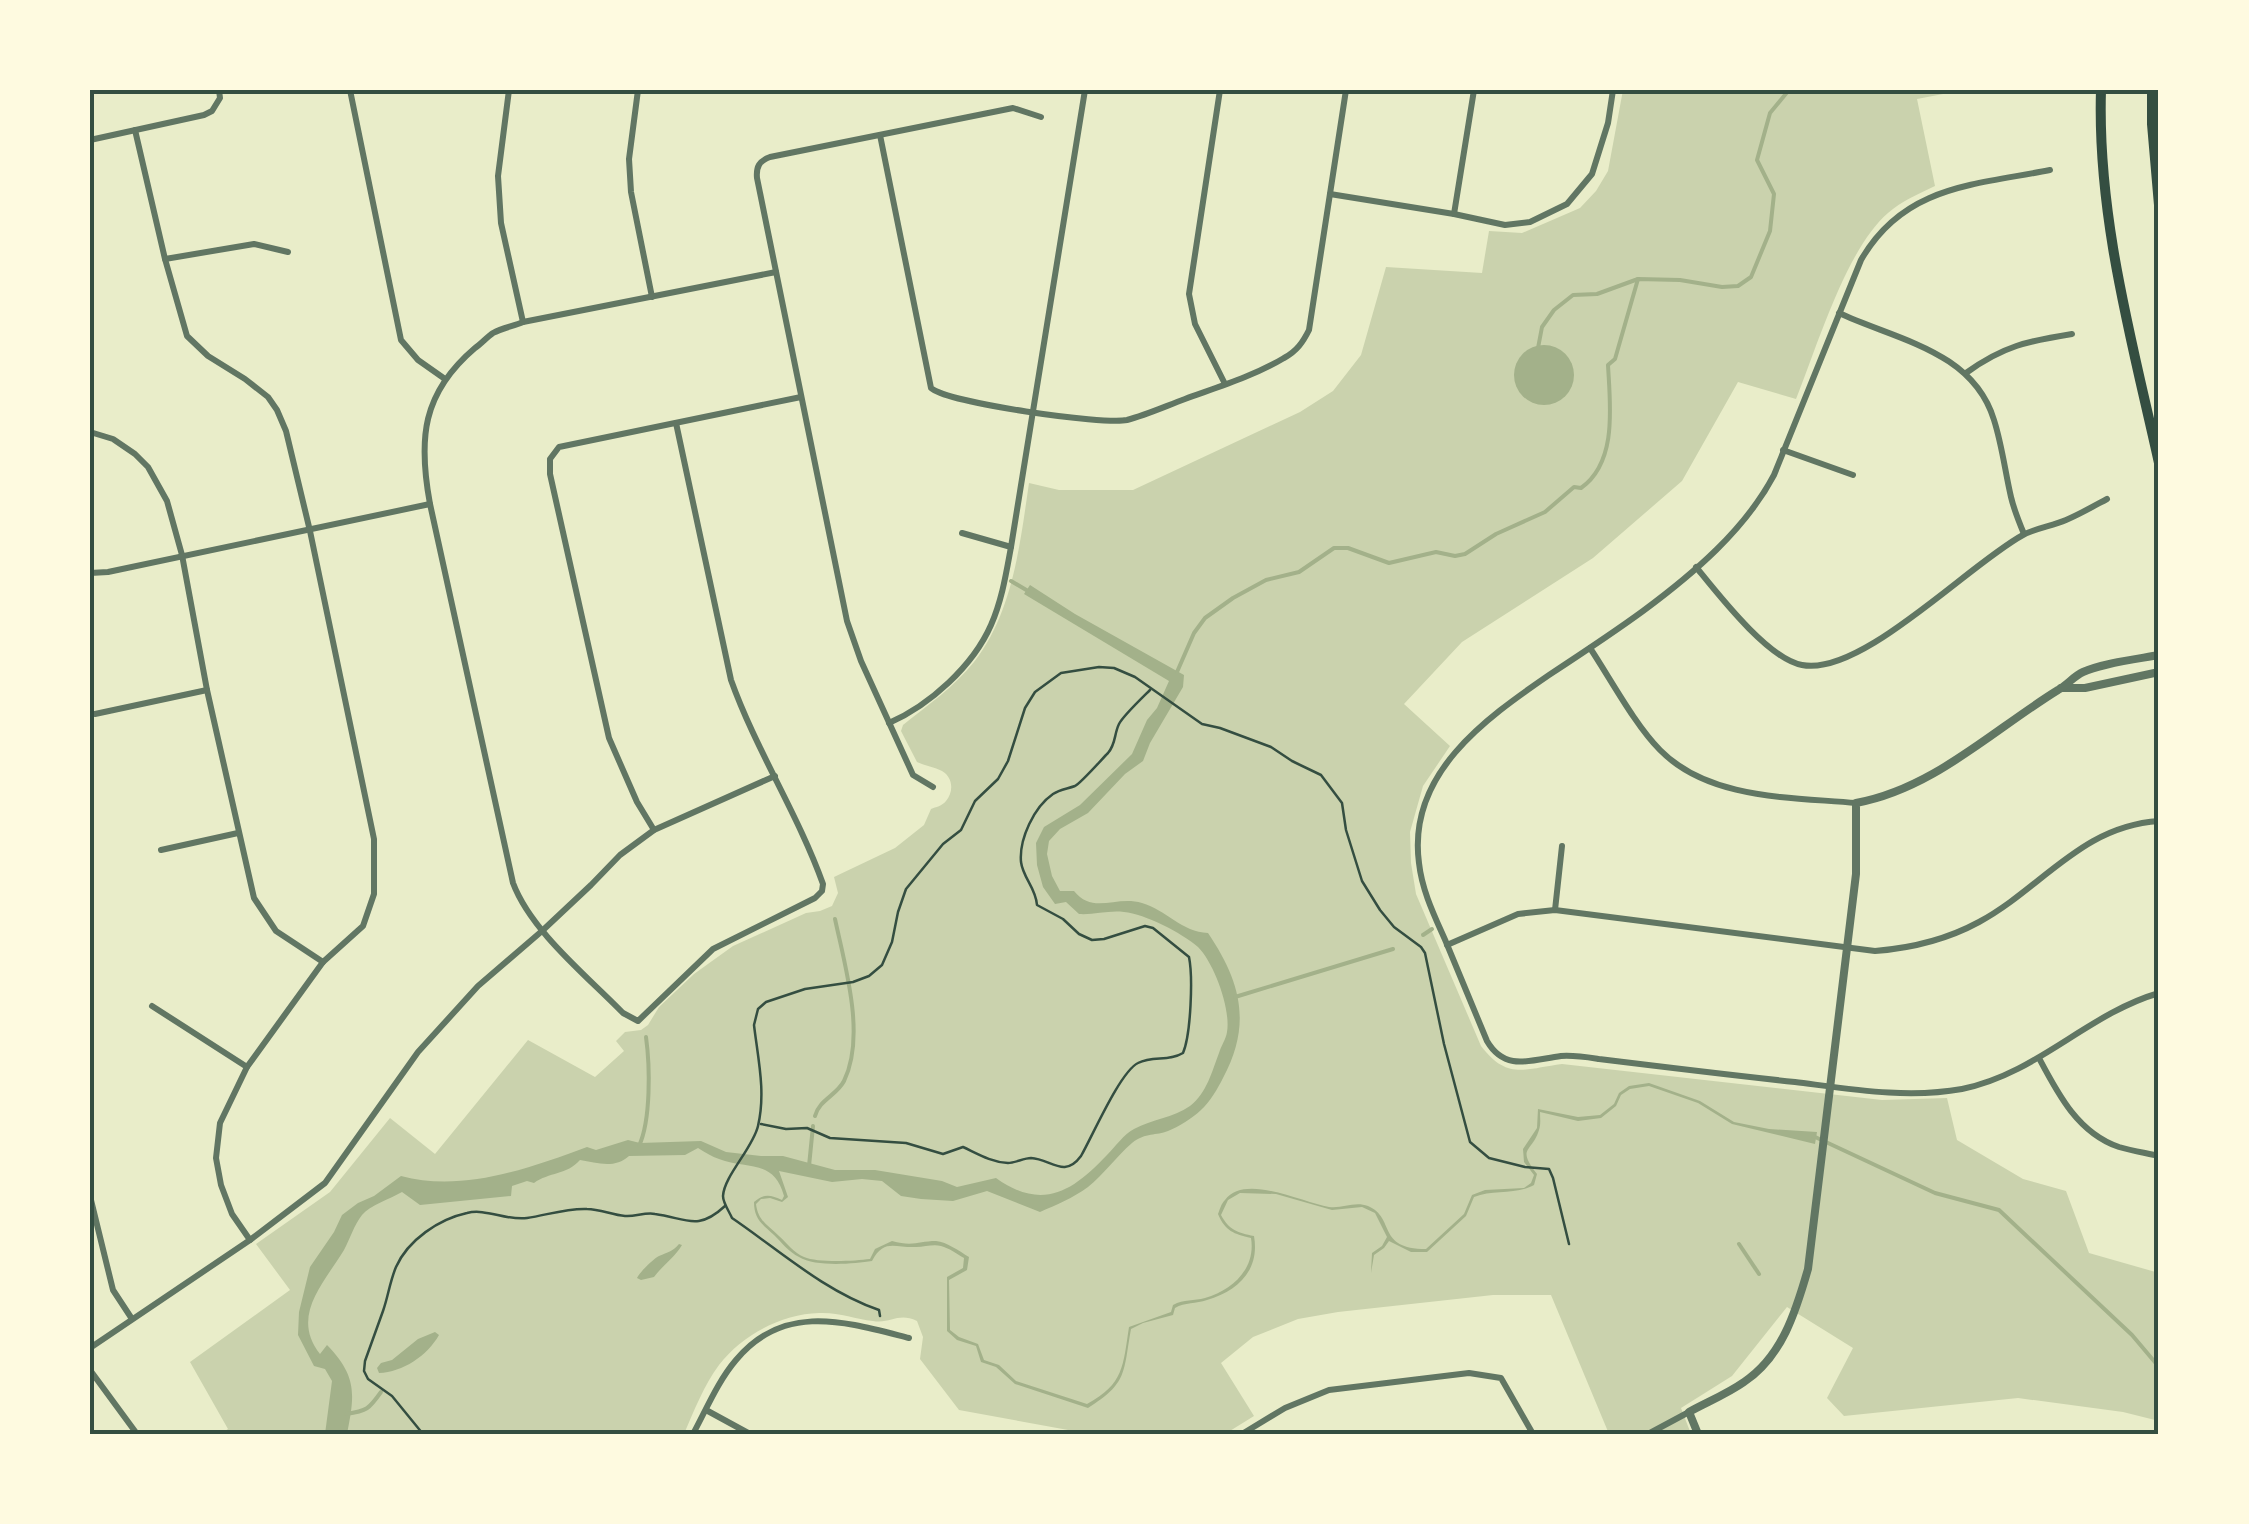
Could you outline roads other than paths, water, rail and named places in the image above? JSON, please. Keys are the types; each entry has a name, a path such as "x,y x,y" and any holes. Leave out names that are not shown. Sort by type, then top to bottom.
{"main road":[{"path":"2101,90 2100,130 2112,251 2159,464"},
{"path":"2152,90 2159,205"}],"street":[{"path":"90,140 212,112 220,98 218,90"},
{"path":"350,90 401,340 418,360 445,379"},
{"path":"509,90 498,176 501,223 523,322"},
{"path":"638,90 629,159 630,192 652,297"},
{"path":"889,723 923,704 950,680 978,647 998,606 1034,412 1085,90"},
{"path":"1220,90 1189,294 1195,324 1224,384"},
{"path":"880,135 931,388 941,394 1034,412 1104,422 1125,420 1286,358 1301,345 1309,330 1346,90"},
{"path":"1454,214 1474,90"},
{"path":"1330,194 1505,225 1530,222 1567,204 1592,174 1608,123 1613,90"},
{"path":"933,787 913,775 860,661 847,621 757,178 759,164 770,157 1014,108 1041,117"},
{"path":"135,130 187,336 208,356 256,388 277,410 286,431 374,839 374,894 362,926 323,962 247,1067 220,1123 216,1158 221,1186 232,1214 250,1240"},
{"path":"2050,170 1946,191 1905,210 1890,222 1868,246 1766,491 1746,519 1646,609 1490,717 1465,739 1436,777 1424,808 1417,844 1422,880 1486,1041 1504,1059 1522,1062 1581,1057 1874,1092 1940,1092 1998,1079 2122,1007 2159,993"},
{"path":"165,259 254,244 288,252"},
{"path":"676,424 731,680 823,884 815,898 713,950 638,1021 623,1013 542,931 520,903 513,883 423,466 428,414 457,364 493,333 523,322 776,272"},
{"path":"1839,313 1937,354 1966,373 1993,416 2012,501 2024,534"},
{"path":"1966,373 1990,355 2030,341 2072,334"},
{"path":"654,830 609,738 550,460 559,447 801,397"},
{"path":"90,432 112,438 135,454 148,467 168,501 254,898 276,931 323,962"},
{"path":"1783,450 1852,475"},
{"path":"1696,567 1781,656 1803,666 1828,665 1869,646 2024,534 2066,520 2107,499"},
{"path":"90,573 430,504"},
{"path":"962,534 1011,547"},
{"path":"1590,648 1657,748 1687,772 1736,790 1856,803 1896,792 1980,746 2082,672 2159,654"},
{"path":"2061,688 2085,688 2159,672"},
{"path":"95,714 208,690"},
{"path":"90,1348 250,1240 325,1182 418,1052 478,986 591,886 620,855 654,830 775,776"},
{"path":"1648,1434 1746,1381 1768,1360 1788,1328 1808,1270 1856,874 1856,803"},
{"path":"1447,944 1518,914 1555,910 1848,948 1906,949 1930,944 1981,922 2075,851 2106,833 2159,821"},
{"path":"160,850 238,833"},
{"path":"1555,910 1562,846"},
{"path":"152,1006 247,1067"},
{"path":"2040,1058 2064,1103 2088,1130 2116,1146 2159,1156"},
{"path":"90,1196 113,1290 132,1319"},
{"path":"693,1434 733,1362 754,1340 782,1327 814,1321 842,1322 908,1338"},
{"path":"90,1370 137,1434"},
{"path":"1242,1434 1285,1408 1329,1390 1469,1372 1501,1378 1533,1434"},
{"path":"706,1410 750,1434"},
{"path":"1689,1412 1698,1434"}],"waterway":[{"path":"1538,348 1542,327 1554,310 1573,295 1597,294 1638,279 1722,287 1738,286 1751,277 1770,231 1774,194 1757,160 1770,113 1789,90"},
{"path":"1177,672 1205,618 1266,580 1299,572 1334,548 1348,548 1389,563 1436,552 1465,554 1496,534 1545,512 1574,487 1581,488 1593,477 1606,448 1610,414 1608,365 1615,359 1638,279"},
{"path":"1011,581 1028,591"},
{"path":"815,1116 844,1081 853,1043 848,979 835,919"},
{"path":"1423,935 1432,929"},
{"path":"1235,997 1393,949"},
{"path":"639,1146 648,1108 646,1037"},
{"path":"809,1166 813,1126"},
{"path":"1813,1136 1935,1193 1999,1210 2132,1335 2159,1367"},
{"path":"1739,1244 1759,1274"},
{"path":"346,1414 367,1408 381,1392"}]}
